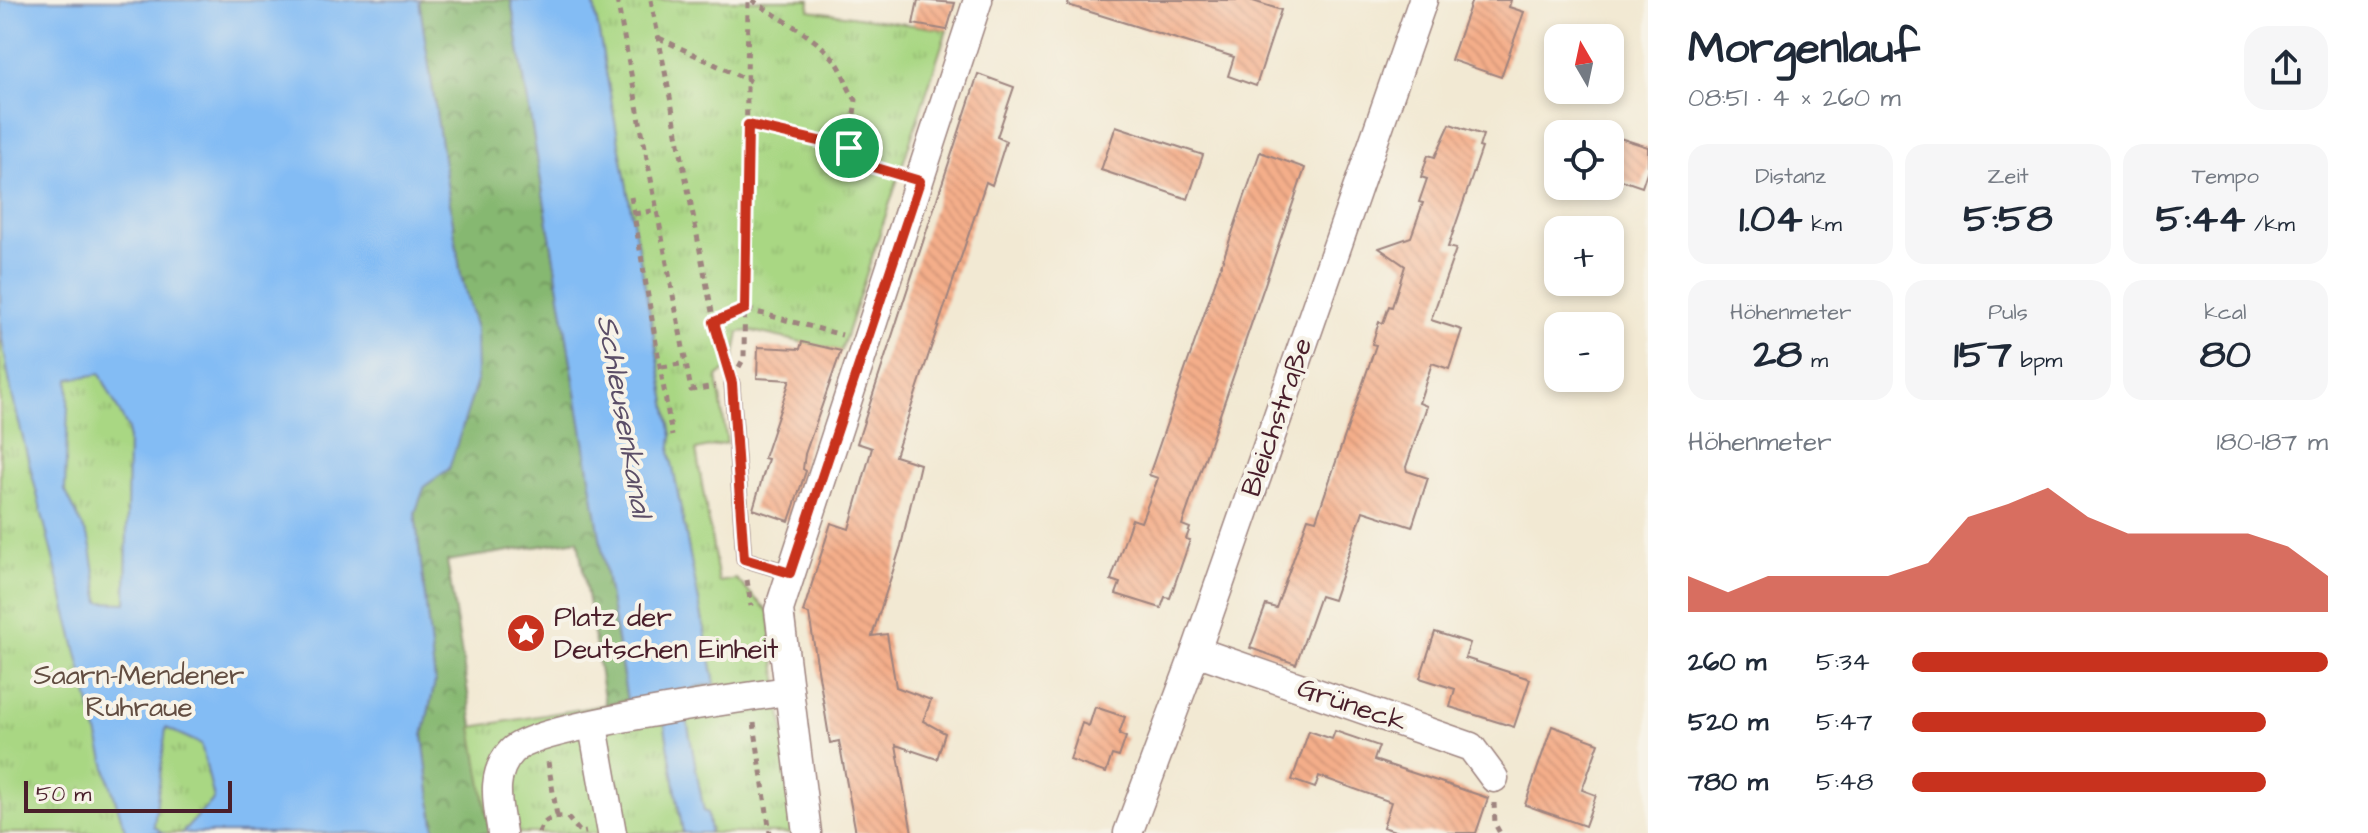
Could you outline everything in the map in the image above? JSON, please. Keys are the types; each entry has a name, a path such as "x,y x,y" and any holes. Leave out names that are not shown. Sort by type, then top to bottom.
{"street":[{"path":"807,833 779,610 978,0"},
{"name":"Bleichstraße","path":"1128,833 1196,651 1423,0"},
{"name":"Grüneck","path":"1196,651 1471,747 1494,778"},
{"path":"502,833 495,790 500,770 525,745 658,711 787,691"},
{"path":"593,726 612,833"}],"lane":[{"path":"732,383 744,559 790,573"}],"path":[{"path":"617,0 691,390"},
{"path":"651,0 714,322 732,383"},
{"path":"732,383 744,358 750,0"},
{"path":"750,0 821,48 840,67 845,85 856,100 849,148"},
{"path":"659,38 750,81"},
{"path":"748,125 849,148 870,166 920,181"},
{"path":"631,197 672,436"},
{"path":"634,214 658,210"},
{"path":"714,322 745,309 866,341"},
{"path":"662,367 686,363"},
{"path":"755,696 754,735 770,833"},
{"path":"525,745 557,816"},
{"path":"539,833 546,820 557,816 567,817 581,833"}],"green space":[{"name":"Saarn-Mendener Ruhraue","path":"0,0 294,833 0,833"},
{"path":"419,0 511,0 627,700 605,704 578,540 447,561 490,833 435,833 423,736 435,682 415,513 424,486 449,469 476,329 461,276"},
{"path":"593,0 810,0 809,10 947,30 841,351 752,331 739,332 733,364 717,377 727,443 696,450 719,582 736,579 769,612 796,833 707,833 710,831 707,813 704,813 683,699 696,686 715,684 670,453 672,436"},
{"path":"652,697 661,703 683,833 490,833 472,727"}],"water":[{"path":"0,0 419,0 461,276 476,329 477,381 449,469 425,486 415,513 435,682 423,736 435,833 182,833 214,799 201,744 166,728 154,826 163,833 126,833 109,780 12,395 0,329","holes":["100,374 128,429 126,603 100,602 90,542 65,490 69,379"]},
{"name":"Schleusenkanal","path":"511,0 593,0 672,436 670,453 715,684 696,687 683,699 704,812 707,812 710,831 707,833 683,833 661,703 652,697 627,700"}],"building":[{"path":"918,0 955,3 947,30 913,24"},
{"path":"1069,0 1250,0 1281,10 1256,86 1228,76 1234,57 1068,5"},
{"path":"1472,0 1511,0 1509,7 1524,12 1501,77 1451,60"},
{"path":"978,74 1014,87 997,137 1006,141 992,185 986,182 895,456 920,464 901,546 872,636 887,634 896,687 931,700 923,721 945,733 937,759 896,745 912,833 856,833 839,741 830,743 809,614 803,612 831,523 849,529 872,448 857,443"},
{"path":"1450,124 1483,135 1479,147 1482,148 1448,247 1456,249 1431,320 1462,330 1449,369 1432,363 1419,403 1427,406 1406,467 1407,471 1428,478 1412,527 1363,511 1333,600 1320,596 1296,664 1250,648 1266,605 1276,608 1308,518 1316,520 1376,345 1372,344 1379,322 1383,323 1389,306 1392,307 1405,266 1379,248 1411,237 1423,203 1419,202 1427,179 1421,177 1428,155 1435,157"},
{"path":"1116,126 1203,155 1188,199 1101,170"},
{"path":"1624,139 1648,147 1648,169 1642,187 1624,181"},
{"path":"1260,152 1305,168 1182,525 1190,528 1186,539 1190,540 1170,598 1165,597 1161,608 1116,594 1120,583 1111,580 1132,519 1141,522 1158,478 1149,475"},
{"path":"802,342 841,351 805,454 803,469 806,471 789,521 753,509 768,459 764,458 790,380 757,378 758,347 800,349"},
{"path":"1435,632 1470,643 1465,658 1530,679 1514,727 1450,707 1455,689 1420,678"},
{"path":"1095,707 1125,717 1119,734 1126,737 1119,757 1112,755 1106,773 1070,760 1082,723 1089,726"},
{"path":"1552,726 1599,743 1582,790 1596,795 1585,826 1525,805"},
{"path":"1309,731 1332,739 1335,731 1379,746 1374,760 1488,798 1476,833 1401,833 1383,827 1391,802 1319,776 1315,788 1292,780"}],"place":[{"name":"Platz der Deutschen Einheit","path":"526,633"}],"route":[{"path":"748,125 849,148 870,166 920,181 790,573 744,559 732,383 714,322 745,309 748,125"}]}
